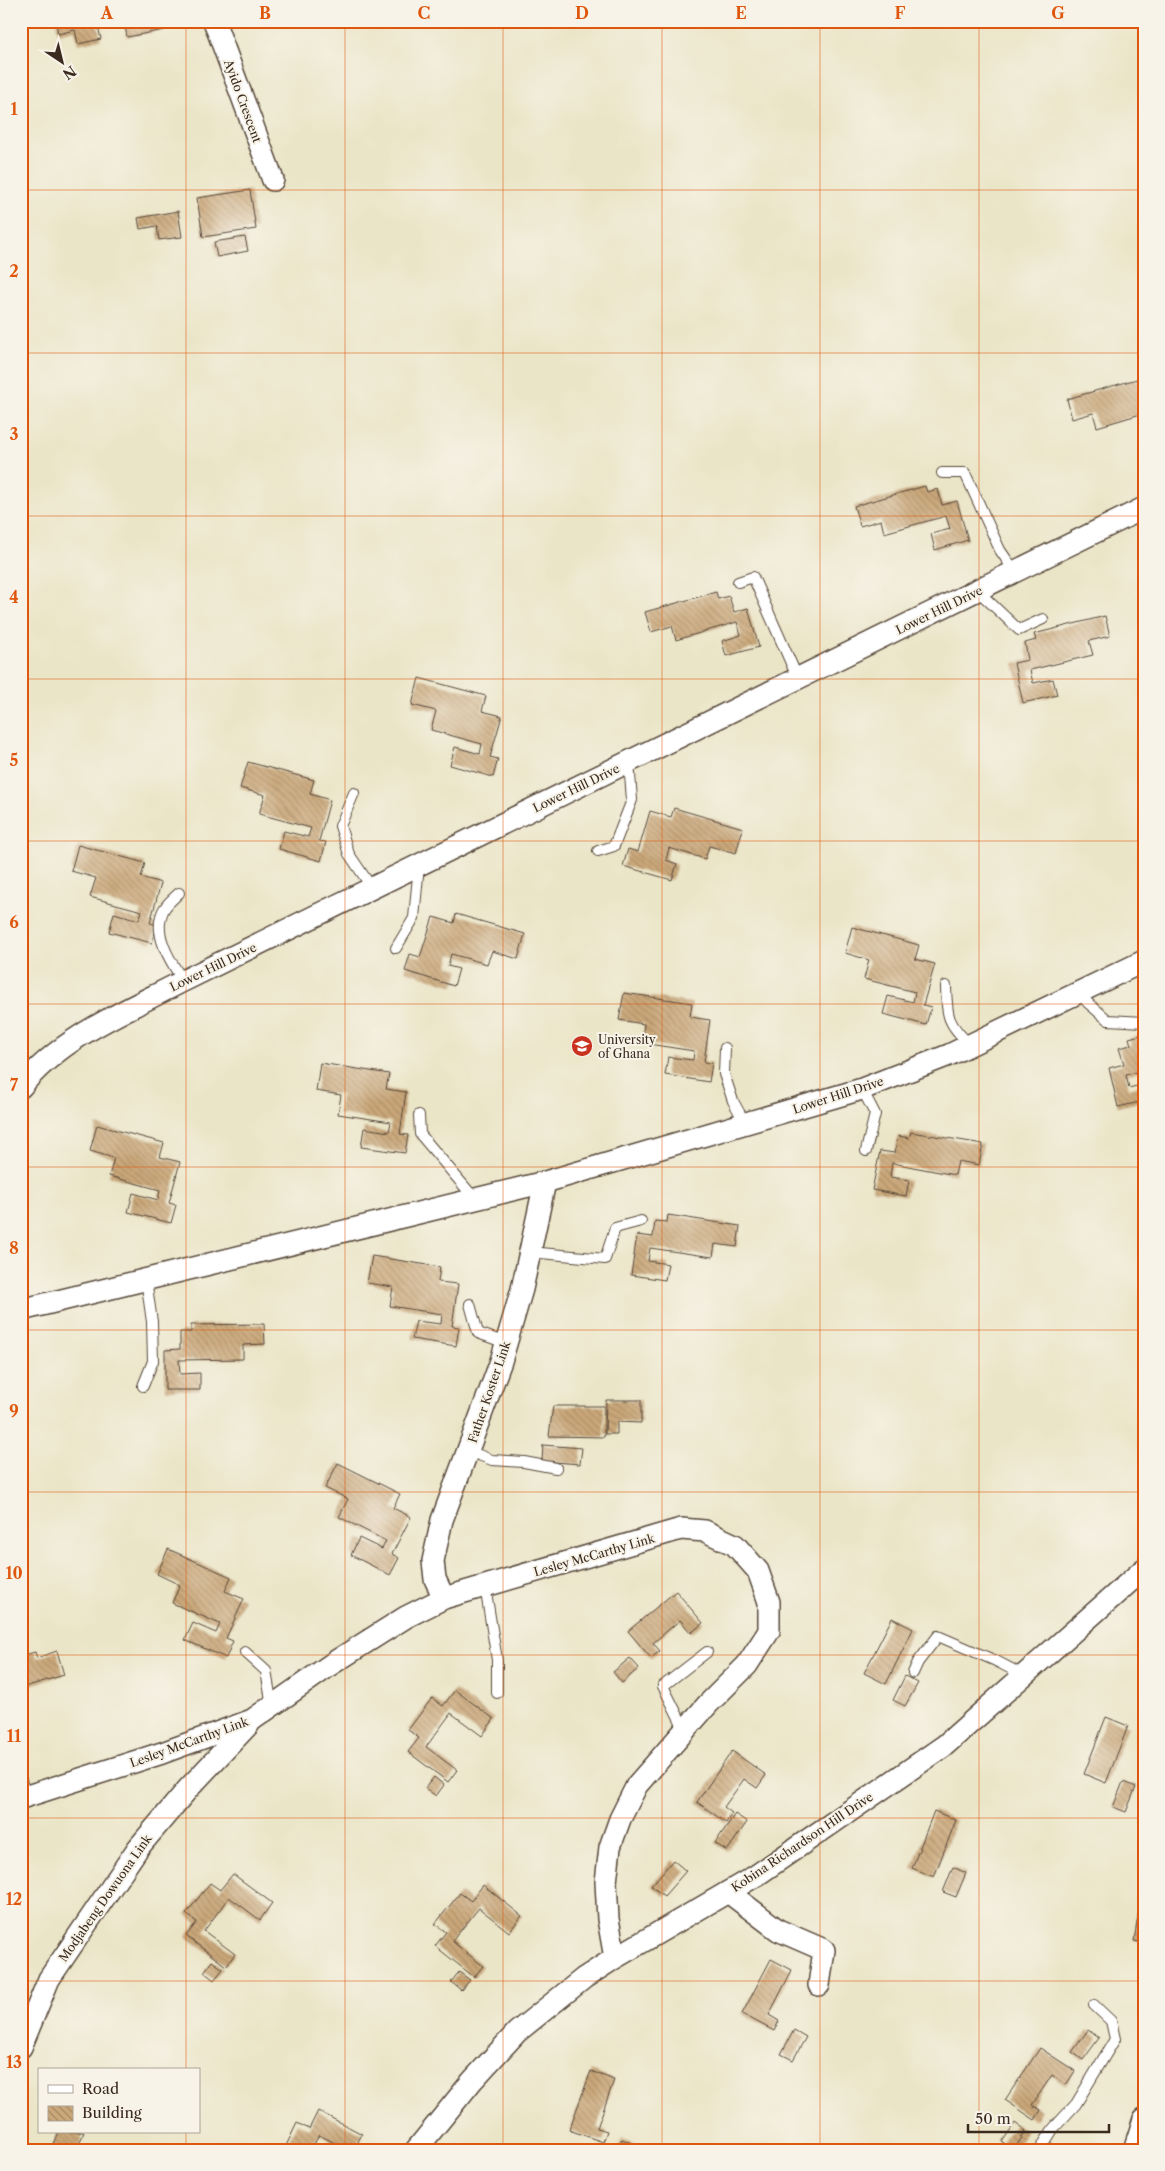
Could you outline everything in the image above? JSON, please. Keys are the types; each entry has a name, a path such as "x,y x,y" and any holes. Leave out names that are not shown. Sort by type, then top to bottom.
{"street":[{"name":"Ayido Crescent","path":"214,21 273,180"},
{"name":"Lower Hill Drive","path":"21,1087 36,1069 97,1026 183,981 1144,508"},
{"name":"Lower Hill Drive","path":"21,1310 545,1182 862,1089 970,1045 1144,961"},
{"name":"Father Koster Link","path":"444,1598 435,1579 434,1561 442,1520 506,1344 530,1252 545,1182"},
{"name":"Lesley McCarthy Link","path":"23,1792 162,1753 252,1720 333,1663 406,1617 444,1598 681,1529 705,1531 735,1545 758,1571 769,1602 769,1631 747,1665 708,1704 637,1785 620,1819 610,1847 606,1882 608,1918 615,1958"},
{"name":"Kobina Richardson Hill Drive","path":"416,2150 466,2088 517,2032 584,1978 757,1875 944,1746 1144,1569"},
{"name":"Modjabeng Dowuona Link","path":"21,2047 49,1979 138,1848 187,1790 252,1720"},
{"path":"728,1892 778,1930 824,1950 819,1985"},
{"path":"1134,2150 1144,2118"}],"lane":[{"path":"942,473 965,473 1000,550 1015,572"},
{"path":"738,582 753,577 798,679"},
{"path":"978,591 1019,630 1043,619"},
{"path":"598,851 614,846 632,800 629,762"},
{"path":"354,793 340,826 349,854 372,888"},
{"path":"396,948 414,918 419,865"},
{"path":"180,893 163,911 161,937 173,966 183,981"},
{"path":"946,986 947,1010 953,1029 970,1045"},
{"path":"1079,992 1088,1003 1108,1020 1144,1022"},
{"path":"725,1048 724,1074 733,1101 745,1123"},
{"path":"862,1089 876,1114 866,1151"},
{"path":"419,1115 420,1134 475,1199"},
{"path":"530,1252 605,1259 615,1228 642,1222"},
{"path":"143,1386 153,1361 152,1322 146,1279"},
{"path":"470,1304 478,1333 506,1344"},
{"path":"468,1451 492,1460 524,1462 556,1468"},
{"path":"485,1586 497,1660 497,1692"},
{"path":"913,1673 918,1662 938,1636 1023,1675"},
{"path":"245,1652 266,1671 272,1706"},
{"path":"685,1730 663,1686 707,1652"},
{"path":"1040,2150 1053,2129 1076,2104 1114,2039 1111,2021 1094,2005"}],"building":[{"path":"97,21 101,39 78,44 75,30 58,34 56,22"},
{"path":"124,21 179,21 180,27 127,37"},
{"path":"250,190 256,229 203,237 197,198"},
{"path":"178,211 182,237 159,240 157,226 140,229 138,218"},
{"path":"245,237 248,251 217,257 214,242"},
{"path":"1137,379 1139,386 1144,385 1144,413 1097,427 1093,413 1072,419 1067,399"},
{"path":"925,486 927,492 938,489 942,505 957,501 968,540 935,550 931,534 950,529 946,516 884,533 881,520 860,526 854,506"},
{"path":"716,592 718,599 729,596 734,612 748,608 759,647 726,656 722,641 741,635 737,622 676,640 672,626 651,632 645,612"},
{"path":"1105,616 1110,636 1089,641 1093,655 1030,670 1033,683 1053,679 1057,695 1023,703 1014,663 1028,660 1025,643 1036,640 1034,634"},
{"path":"419,678 486,696 482,711 502,716 490,757 498,759 493,777 450,765 455,747 480,754 482,744 431,730 436,711 412,705"},
{"path":"248,762 314,780 310,794 330,800 319,841 326,842 321,861 279,849 284,831 308,837 311,828 259,814 265,795 240,788"},
{"path":"674,808 743,828 736,853 709,846 705,859 669,848 666,860 677,864 672,880 623,866 628,849 638,852 650,811 671,817"},
{"path":"78,845 145,863 141,877 161,883 150,923 157,925 152,943 109,932 114,913 139,920 142,911 90,897 96,878 71,871"},
{"path":"456,914 525,934 518,959 492,951 487,964 451,954 448,966 459,969 454,986 405,971 410,954 420,957 433,917 454,923"},
{"path":"852,927 919,945 915,959 935,964 923,1005 931,1007 926,1025 883,1014 888,996 913,1002 915,992 864,979 869,960 845,953"},
{"path":"624,993 692,1003 690,1017 710,1020 704,1062 712,1063 709,1082 665,1075 668,1057 693,1060 694,1051 642,1043 644,1024 619,1020"},
{"path":"1144,1034 1144,1070 1126,1075 1129,1088 1144,1084 1144,1101 1118,1107 1109,1068 1124,1064 1119,1048 1131,1045 1129,1038"},
{"path":"320,1063 389,1074 386,1089 406,1092 400,1134 408,1135 405,1153 361,1147 364,1128 389,1132 391,1122 338,1114 341,1095 316,1091"},
{"path":"97,1125 164,1143 160,1157 180,1162 169,1203 176,1205 171,1223 128,1212 133,1193 158,1200 160,1190 109,1176 114,1158 90,1151"},
{"path":"911,1132 983,1144 979,1165 958,1161 955,1175 892,1163 890,1177 909,1180 906,1196 872,1190 880,1151 895,1153 898,1136 909,1138"},
{"path":"668,1215 740,1226 737,1247 715,1244 713,1257 650,1248 648,1261 668,1264 665,1280 631,1275 637,1235 653,1237 655,1221 667,1222"},
{"path":"372,1256 440,1267 438,1282 458,1284 452,1326 459,1327 456,1346 412,1339 416,1321 441,1324 442,1314 390,1306 393,1287 367,1283"},
{"path":"264,1324 265,1344 243,1345 243,1359 179,1360 180,1374 200,1373 200,1390 165,1390 165,1350 180,1349 180,1332 191,1332 191,1325"},
{"path":"606,1400 641,1400 641,1423 617,1422 617,1434 605,1434"},
{"path":"553,1406 604,1406 604,1437 549,1436"},
{"path":"21,1415 27,1416 23,1436 21,1436"},
{"path":"543,1445 582,1448 580,1464 542,1461"},
{"path":"338,1463 400,1494 393,1508 411,1517 392,1554 399,1558 390,1575 351,1555 359,1538 382,1549 386,1541 339,1517 348,1499 325,1488"},
{"path":"168,1549 231,1577 225,1591 244,1599 226,1638 233,1641 226,1658 185,1640 193,1623 216,1633 220,1624 172,1603 180,1585 157,1574"},
{"path":"676,1591 703,1623 691,1633 680,1620 653,1643 660,1651 651,1658 628,1631"},
{"path":"892,1618 913,1629 886,1684 864,1673"},
{"path":"57,1651 64,1675 21,1688 21,1656 35,1652 37,1658"},
{"path":"630,1658 639,1668 622,1683 613,1672"},
{"path":"905,1676 918,1683 905,1706 893,1700"},
{"path":"455,1690 494,1719 482,1736 451,1713 426,1747 457,1770 448,1782 408,1752 419,1738 408,1730 432,1698 443,1706"},
{"path":"1106,1717 1128,1726 1106,1783 1084,1774"},
{"path":"732,1751 766,1775 757,1788 744,1779 724,1807 732,1813 726,1823 697,1802"},
{"path":"434,1777 444,1785 436,1796 425,1788"},
{"path":"1123,1782 1136,1787 1126,1812 1113,1807"},
{"path":"934,1811 956,1820 934,1877 912,1868"},
{"path":"735,1814 747,1822 727,1851 715,1843"},
{"path":"673,1860 686,1871 664,1896 651,1886"},
{"path":"953,1867 966,1873 956,1897 943,1892"},
{"path":"233,1874 272,1903 260,1920 229,1897 204,1931 235,1954 226,1966 186,1936 197,1922 186,1914 210,1883 220,1890"},
{"path":"1144,1884 1144,1943 1134,1941"},
{"path":"483,1885 522,1916 509,1932 479,1908 452,1941 483,1966 474,1977 435,1946 446,1932 435,1924 460,1893 471,1901"},
{"path":"771,1959 792,1970 769,2015 779,2021 774,2031 742,2014"},
{"path":"212,1961 223,1969 214,1980 204,1972"},
{"path":"459,1972 470,1980 461,1990 451,1982"},
{"path":"794,2030 806,2037 793,2060 781,2054"},
{"path":"1088,2030 1099,2038 1083,2060 1072,2052"},
{"path":"1040,2048 1075,2071 1066,2085 1052,2075 1032,2105 1041,2110 1035,2120 1005,2100"},
{"path":"591,2071 614,2080 597,2128 607,2131 603,2142 569,2130"},
{"path":"318,2111 362,2134 354,2150 349,2150 319,2135 311,2150 284,2150 297,2123 309,2129"},
{"path":"1015,2123 1026,2131 1014,2150 1002,2142"},
{"path":"57,2134 83,2134 77,2150 51,2149"},
{"path":"622,2139 634,2144 632,2150 617,2150"}],"place":[{"name":"University of Ghana","path":"582,1046"}]}
